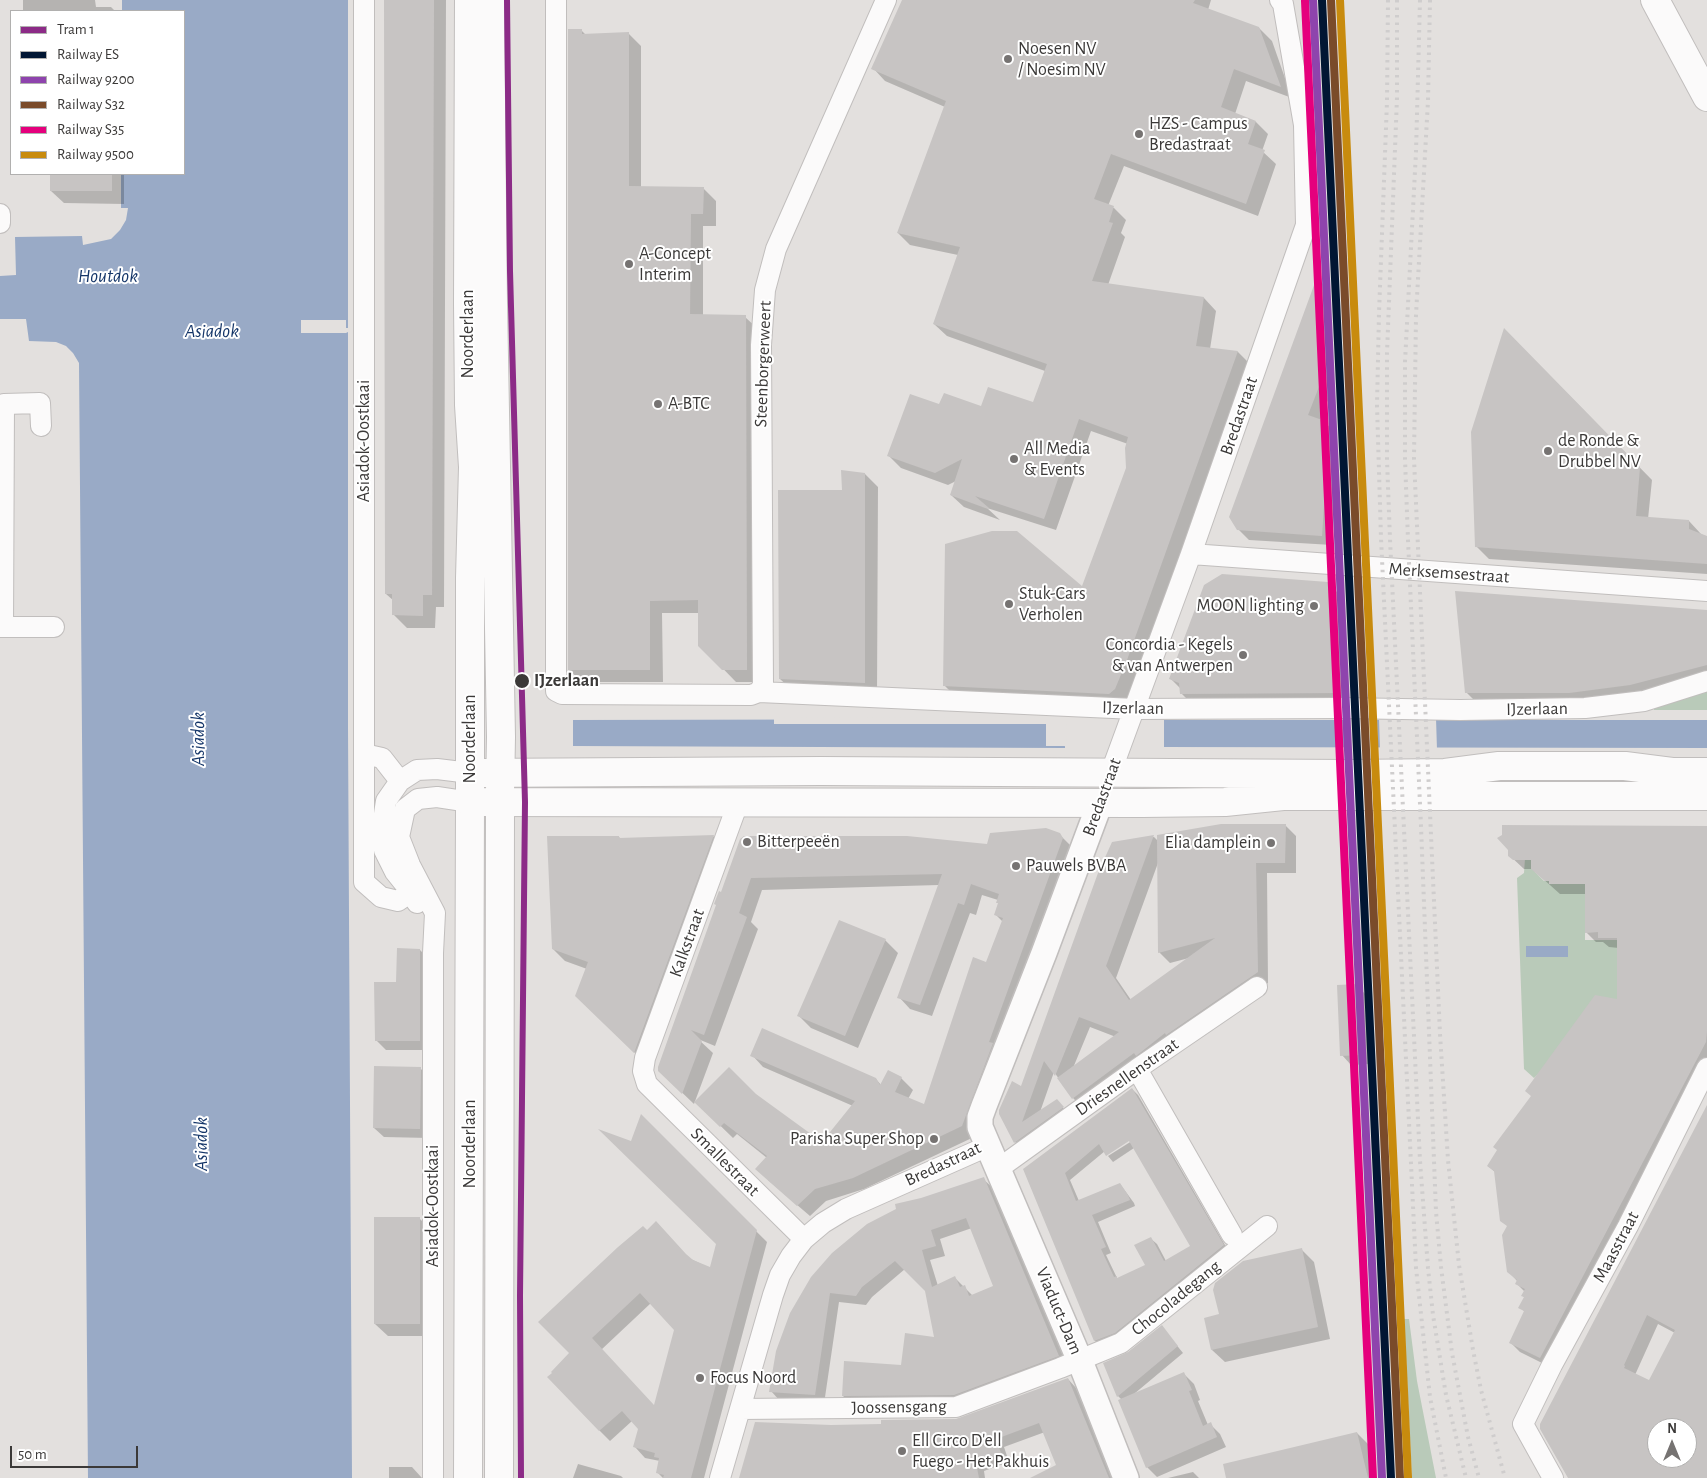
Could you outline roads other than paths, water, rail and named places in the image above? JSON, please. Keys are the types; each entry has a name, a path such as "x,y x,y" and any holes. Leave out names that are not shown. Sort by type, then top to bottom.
{"main road":[{"name":"Noorderlaan","path":"468,1478 470,578 473,466 469,405 468,304 469,0"},
{"name":"Noorderlaan","path":"490,0 501,773 498,1478"},
{"path":"1655,0 1707,97"},
{"path":"470,773 802,771 1349,774 1445,773 1500,766 1625,766 1672,772 1707,772"},
{"name":"Bredastraat","path":"1100,803 1111,772"},
{"path":"470,802 734,812 1100,803 1224,802 1283,796 1325,795 1707,796"}],"street":[{"name":"Asiadok-Oostkaai","path":"364,0 364,882 381,898 398,901 415,888"},
{"name":"IJzerlaan","path":"556,0 556,691 562,694 751,694 759,692 1135,709 1341,708 1460,710 1585,708 1644,701 1707,681"},
{"name":"Steenborgerweert","path":"759,692 763,685 760,345 765,290 776,248 886,0"},
{"name":"Bredastraat","path":"1111,772 1191,554 1306,225 1304,125 1283,4 1280,0"},
{"path":"0,214 0,223"},
{"path":"40,426 40,404 4,404 2,628 54,628"},
{"name":"Merksemsestraat","path":"1191,554 1707,591"},
{"path":"364,754 382,758 400,781"},
{"name":"Asiadok-Oostkaai","path":"415,888 395,872 384,850 382,827 386,801 400,781 417,770 437,769 470,773"},
{"name":"Asiadok-Oostkaai","path":"433,1478 434,934 415,888 410,865 399,837 405,809 418,799 437,797 470,802"},
{"name":"Bredastraat","path":"720,1478 772,1295 780,1275 804,1239 823,1223 846,1209 988,1146 980,1127 980,1117 1100,803"},
{"name":"Kalkstraat","path":"647,1084 643,1071 645,1058 734,812"},
{"name":"Driesnellenstraat","path":"998,1169 1137,1069 1257,987"},
{"name":"Maasstraat","path":"1553,1478 1522,1424 1628,1226 1707,1068"},
{"path":"1137,1069 1232,1235"},
{"name":"Smallestraat","path":"647,1084 804,1239"},
{"name":"Viaduct-Dam","path":"988,1146 1080,1360 1126,1478"},
{"name":"Chocoladegang","path":"1080,1360 1121,1343 1267,1226"},
{"name":"Joossensgang","path":"740,1409 956,1406 1080,1360"}],"water":[{"name":"Asiadok","path":"122,0 348,0 348,728 352,1478 88,1478 79,363 66,346 56,342 29,341 26,319 0,319 0,276 16,275 15,237 82,236 83,245 111,239 126,220 128,208 121,208 121,175 185,175 185,10 122,10"},
{"path":"1064,719 1065,748 573,746 573,720"},
{"path":"1164,720 1707,720 1707,748 1164,747"},
{"path":"1526,946 1568,946 1568,957 1526,957"}],"railway":[{"path":"1388,0 1387,101 1377,405 1381,538 1416,1268 1430,1397 1446,1478"},
{"path":"1397,0 1397,98 1387,353 1387,460 1390,539 1420,1161 1428,1268 1433,1315 1446,1395 1466,1478"},
{"path":"1420,0 1416,152 1405,362 1405,459 1408,540 1436,1212 1452,1353 1468,1437 1479,1478"},
{"path":"1430,0 1428,101 1416,315 1414,459 1440,1034 1448,1160 1459,1265 1481,1390 1505,1478"}],"tram line":[{"name":"1","path":"507,0 510,271 525,802 520,1295 521,1478"}],"rail line":[{"name":"9200","path":"1313,0 1382,1478"},
{"name":"ES","path":"1322,0 1391,1478"},
{"name":"S32","path":"1331,0 1400,1478"},
{"name":"9500","path":"1340,0 1408,1477"},
{"name":"S35","path":"1305,1 1373,1478"}],"place":[{"name":"Noesen NV / Noesim NV","path":"1008,59"},
{"name":"HZS - Campus Bredastraat","path":"1139,134"},
{"name":"A-Concept Interim","path":"629,264"},
{"name":"A-BTC","path":"658,404"},
{"name":"de Ronde & Drubbel NV","path":"1548,451"},
{"name":"All Media & Events","path":"1014,459"},
{"name":"Stuk-Cars Verholen","path":"1009,604"},
{"name":"MOON lighting","path":"1314,606"},
{"name":"Concordia - Kegels & van Antwerpen","path":"1243,655"},
{"name":"IJzerlaan","path":"522,681"},
{"name":"Bitterpeeën","path":"747,842"},
{"name":"Elia damplein","path":"1271,843"},
{"name":"Pauwels BVBA","path":"1016,866"},
{"name":"Parisha Super Shop","path":"934,1139"},
{"name":"Focus Noord","path":"700,1378"},
{"name":"Ell Circo D'ell Fuego - Het Pakhuis","path":"902,1451"}],"water label":[{"name":"Houtdok","path":"108,276"}]}
